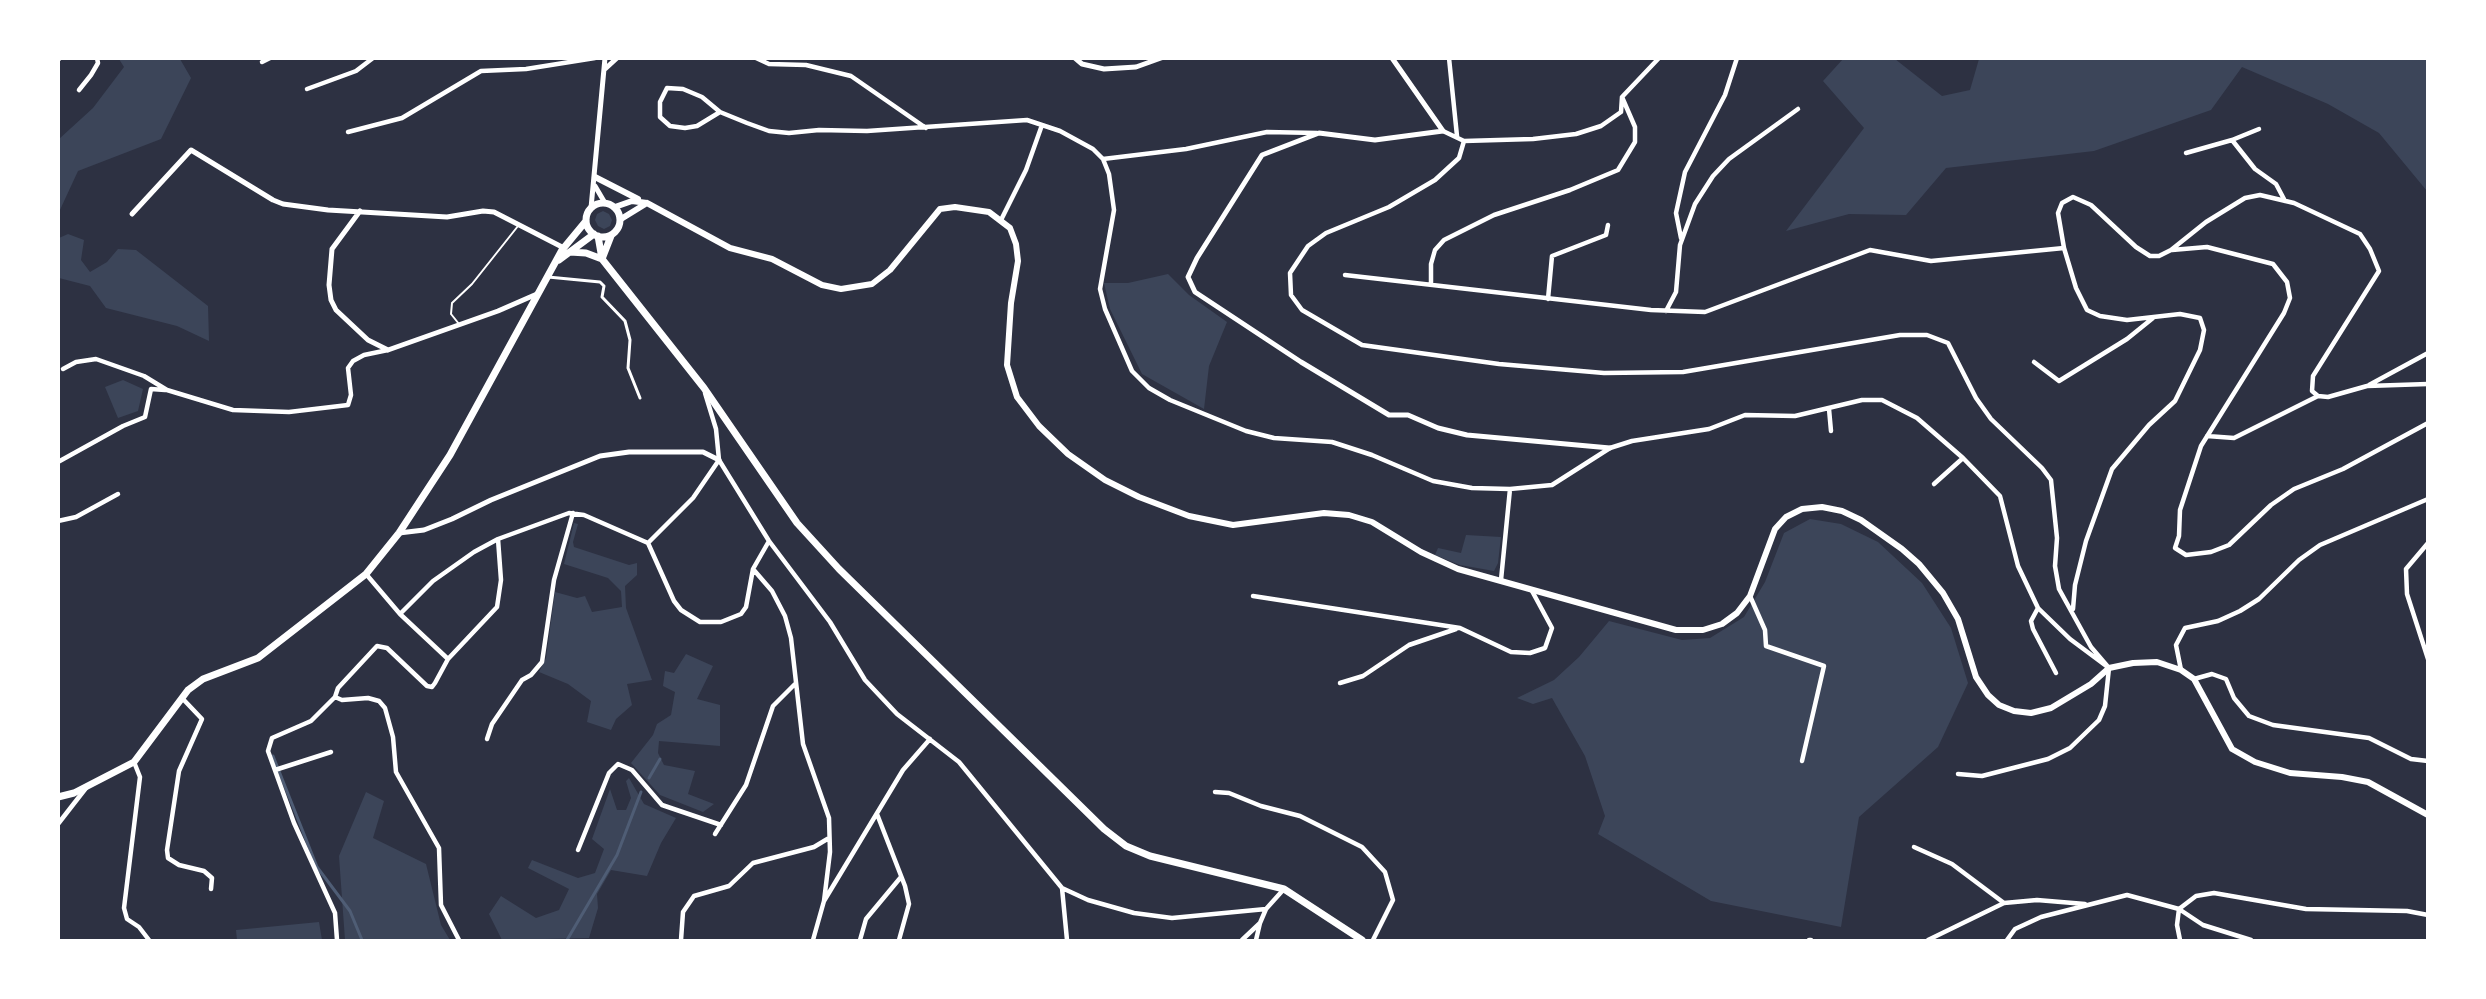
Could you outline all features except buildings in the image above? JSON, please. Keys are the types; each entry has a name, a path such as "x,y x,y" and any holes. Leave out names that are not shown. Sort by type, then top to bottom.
{"main road":[{"path":"595,177 730,248 772,259 822,285 841,289 872,284 890,270 940,210 955,207 989,212 1010,228 1017,244 1018,261 1011,303 1007,365 1017,397 1039,426 1068,454 1105,480 1139,497 1189,516 1233,525 1324,513 1349,515 1372,522 1421,552 1458,569 1676,630 1703,630 1722,624 1737,613 1750,596 1775,529 1786,517 1822,507 1842,511 1860,520 1919,564 1943,593 1958,619 1976,677 1988,695 1999,705 2014,711 2031,713 2051,708 2091,684 2109,668 2133,663 2157,662 2181,670 2194,679 2232,749 2240,754 2255,762 2290,774 2342,777 2368,782 2427,815"},
{"path":"615,207 628,201 644,202"},
{"path":"602,259 621,219 644,202"},
{"path":"58,797 74,793 134,762 182,698 203,679 258,658 366,573 399,533 450,455 557,262 586,221 591,208 605,203 615,207 621,219"},
{"path":"586,221 596,235 602,259 704,388 797,523 839,569 1104,829 1126,846 1150,856 1284,889 1362,940"},
{"path":"566,250 596,235 611,236"},
{"path":"566,250 586,253 602,259"}],"street":[{"path":"79,90 92,75 98,58"},
{"path":"262,62 270,58"},
{"path":"307,89 356,71 373,58"},
{"path":"348,132 402,118 481,71 526,69 595,58"},
{"path":"591,208 605,58"},
{"path":"605,69 617,58"},
{"path":"756,58 769,64 806,65 851,76 926,128"},
{"path":"1075,58 1082,64 1104,69 1136,67 1161,58"},
{"path":"1392,58 1443,130 1464,141 1533,139 1576,134 1601,126 1621,112 1622,97 1659,58"},
{"path":"1449,58 1456,136"},
{"path":"1666,311 1676,292 1679,278 1681,240 1677,213 1685,172 1725,95 1737,58"},
{"path":"720,112 697,126 685,128 670,126 660,117 660,102 667,88 682,89 702,97 720,112 769,131 789,133 819,129 867,131 926,128 1027,120 1060,131 1093,149 1103,159 1114,210 1100,289 1105,309 1132,371 1149,388 1170,400 1246,431 1274,438 1332,442 1372,455 1433,482 1472,488 1510,489 1552,485 1611,448 1632,441 1709,429 1745,415 1795,416 1862,400 1882,400 1917,418 1963,458 2000,496 2018,566 2038,608 2070,639 2109,668"},
{"path":"1431,285 1431,264 1435,250 1444,240 1494,215 1570,190 1618,170 1635,142 1635,127 1622,97"},
{"path":"1681,240 1695,204 1713,176 1729,159 1798,109"},
{"path":"1001,220 1026,170 1042,125"},
{"path":"2186,153 2232,140 2259,129"},
{"path":"1103,159 1186,149 1267,132 1318,133 1375,140 1443,130"},
{"path":"1318,133 1262,155 1197,258 1188,277 1195,292 1301,362 1389,415 1408,415 1438,428 1467,435 1611,448"},
{"path":"2232,140 2255,169 2276,184 2285,201"},
{"path":"1464,141 1459,158 1435,180 1389,207 1326,233 1308,246 1290,273 1291,295 1302,309 1362,345 1499,364 1604,374 1683,372 1900,335 1928,335 1948,343 1976,398 1991,419 2042,468 2051,480 2057,538 2055,566 2059,589 2091,647 2109,668 2105,706 2099,720 2070,748 2048,759 1982,776 1958,774"},
{"path":"132,214 191,150 273,200 300,207 447,217 483,211 520,224 566,250"},
{"path":"595,184 605,203"},
{"path":"2073,611 2075,585 2086,542 2112,469 2135,440 2175,401 2200,350 2204,330 2200,318 2180,314 2127,320 2100,316 2087,310 2076,288 2064,248 2058,213 2062,203 2073,197 2091,205 2136,247 2150,256 2159,256 2171,250 2206,222 2245,198 2260,195 2285,201 2360,234 2370,249 2379,271 2313,376 2310,399"},
{"path":"360,211 332,249 329,285 331,300 336,310 355,329 368,340 388,350"},
{"path":"1548,299 1552,256 1606,235 1608,225"},
{"path":"2171,250 2207,247 2257,258 2278,267 2288,282 2290,298 2284,313 2207,436 2189,476 2180,510 2179,536 2175,548 2186,555 2211,552 2229,545 2271,505 2294,489 2343,469 2427,423"},
{"path":"1345,275 1548,299 1666,311 1705,312 1870,250 1931,261 2064,248"},
{"path":"548,278 600,282 604,286 602,297 625,321 630,340 628,368 640,398"},
{"path":"58,461 145,417 152,388 167,390 233,410 290,412 348,405 351,395 348,368 353,361 364,355 388,350 539,294"},
{"path":"2034,362 2059,381 2127,339 2153,318"},
{"path":"2207,436 2234,438 2310,399 2318,396 2328,397 2367,386 2427,353"},
{"path":"63,369 76,362 96,359 144,376 167,390"},
{"path":"2367,386 2427,384"},
{"path":"704,388 716,429 719,460 769,541 830,622 865,680 897,714 959,762 981,786 1062,888 1088,900 1134,913 1172,918 1266,909"},
{"path":"2312,391 2318,396"},
{"path":"1829,409 1831,431"},
{"path":"399,533 423,530 452,519 491,500 600,456 628,452 703,452 719,460"},
{"path":"1934,484 1963,458"},
{"path":"648,543 693,498 719,460"},
{"path":"1501,580 1510,489"},
{"path":"58,521 76,516 118,494"},
{"path":"2181,670 2176,645 2185,628 2218,621 2240,611 2259,599 2299,561 2320,545 2427,498"},
{"path":"400,614 447,569 498,539 557,515 573,513 648,543 674,601 689,616 700,622 721,622 741,614 746,607 753,569 769,541"},
{"path":"486,739 492,724 522,680 531,675 542,662 554,580 573,513"},
{"path":"337,940 335,913 294,823 268,751 272,738 311,721 335,697 338,688 377,646 387,648 427,686 432,687 448,659 497,607 501,580 498,539"},
{"path":"2427,543 2406,569 2406,594 2427,659"},
{"path":"753,569 772,591 791,638 803,744 829,818 830,838 824,901 813,940"},
{"path":"366,573 400,614 448,659"},
{"path":"1253,596 1460,628 1511,652 1530,652 1545,648 1552,628 1532,591"},
{"path":"1750,596 1765,630 1766,646 1824,666 1802,761"},
{"path":"2038,608 2031,621 2033,629 2056,673"},
{"path":"1340,683 1363,676 1409,645 1460,628"},
{"path":"2194,679 2212,674 2226,679 2234,698 2249,716 2273,725 2368,738 2411,759 2427,761"},
{"path":"715,834 743,791 773,706 795,684"},
{"path":"335,697 342,700 368,698 379,701 385,708 393,737 396,772 439,848 441,906 459,940"},
{"path":"182,698 202,719 179,771 167,850 168,858 179,865 204,871 212,878 211,889"},
{"path":"824,901 903,770 930,739"},
{"path":"275,770 332,752"},
{"path":"134,762 140,777 124,908 127,919 140,927 149,940"},
{"path":"578,850 609,773 614,766 621,764 637,775 662,805 721,825"},
{"path":"58,824 90,783"},
{"path":"1215,792 1229,793 1261,806 1300,816 1362,847 1385,872 1393,900 1390,912 1372,940"},
{"path":"877,814 909,904 899,940"},
{"path":"681,940 683,912 694,896 729,886 753,863 814,847 830,838"},
{"path":"1914,847 1952,864 2004,903"},
{"path":"860,940 860,931 866,919 901,877"},
{"path":"1062,888 1067,940"},
{"path":"1256,940 1266,909 1284,889"},
{"path":"2180,940 2177,925 2179,909 2196,896 2214,892 2306,909 2407,911 2427,915"},
{"path":"2007,940 2015,929 2041,917 2127,895 2179,909 2203,925 2252,940"},
{"path":"1928,940 2004,903 2037,900 2088,904"},
{"path":"1242,940 1260,923"}],"lane":[{"path":"460,324 451,314 452,303 472,284 520,224"}],"shaded area":[{"path":"119,59 180,59 191,78 161,139 78,171 59,212 59,139 93,108 124,67"},
{"path":"1843,59 1895,59 1942,96 1970,90 1979,59 2427,59 2427,191 2379,133 2328,104 2242,67 2211,110 2094,151 1946,168 1906,215 1849,214 1786,231 1864,128 1823,81"},
{"path":"603,211 609,214 612,220 610,226 604,229 598,226 595,220 597,214"},
{"path":"68,234 84,240 81,260 90,272 107,262 118,249 136,250 208,306 209,341 177,326 106,308 90,286 59,278 59,238"},
{"path":"1168,274 1189,295 1227,322 1209,366 1204,409 1142,374 1110,309 1104,283 1128,283"},
{"path":"123,380 143,389 138,411 118,418 105,387"},
{"path":"1810,519 1841,524 1878,542 1922,583 1951,628 1968,683 1938,747 1859,817 1841,927 1711,901 1598,834 1605,816 1585,756 1552,698 1533,704 1517,698 1554,680 1579,657 1609,621 1682,640 1710,638 1744,617 1765,582 1784,533"},
{"path":"574,523 578,524 573,542 574,547 629,565 637,563 637,575 625,586 626,608 652,680 627,684 632,705 616,719 611,730 587,722 591,701 568,684 539,672 546,658 555,592 577,598 585,596 592,612 622,607 621,591 608,578 564,564"},
{"path":"1466,535 1501,537 1498,563 1494,571 1460,565 1435,555 1438,548 1461,553"},
{"path":"686,654 713,666 697,699 720,705 720,746 659,741 658,753 664,765 695,771 688,794 714,804 703,812 660,795 631,763 653,735 657,724 671,715 675,692 663,686 665,671 674,673"},
{"path":"629,778 644,804 676,818 661,843 647,876 611,870 597,894 598,908 589,938 502,940 489,914 501,896 536,918 559,910 569,889 528,868 532,860 578,878 595,873 604,849 592,839 610,789 617,810 626,810 631,798 626,781"},
{"path":"366,792 384,801 373,838 426,864 441,925 450,940 345,940 339,856"},
{"path":"319,922 322,940 237,940 236,930"}],"waterway":[{"path":"273,756 317,867 350,911 362,940"},
{"path":"649,778 660,759"},
{"path":"567,940 617,855 641,792"}]}
